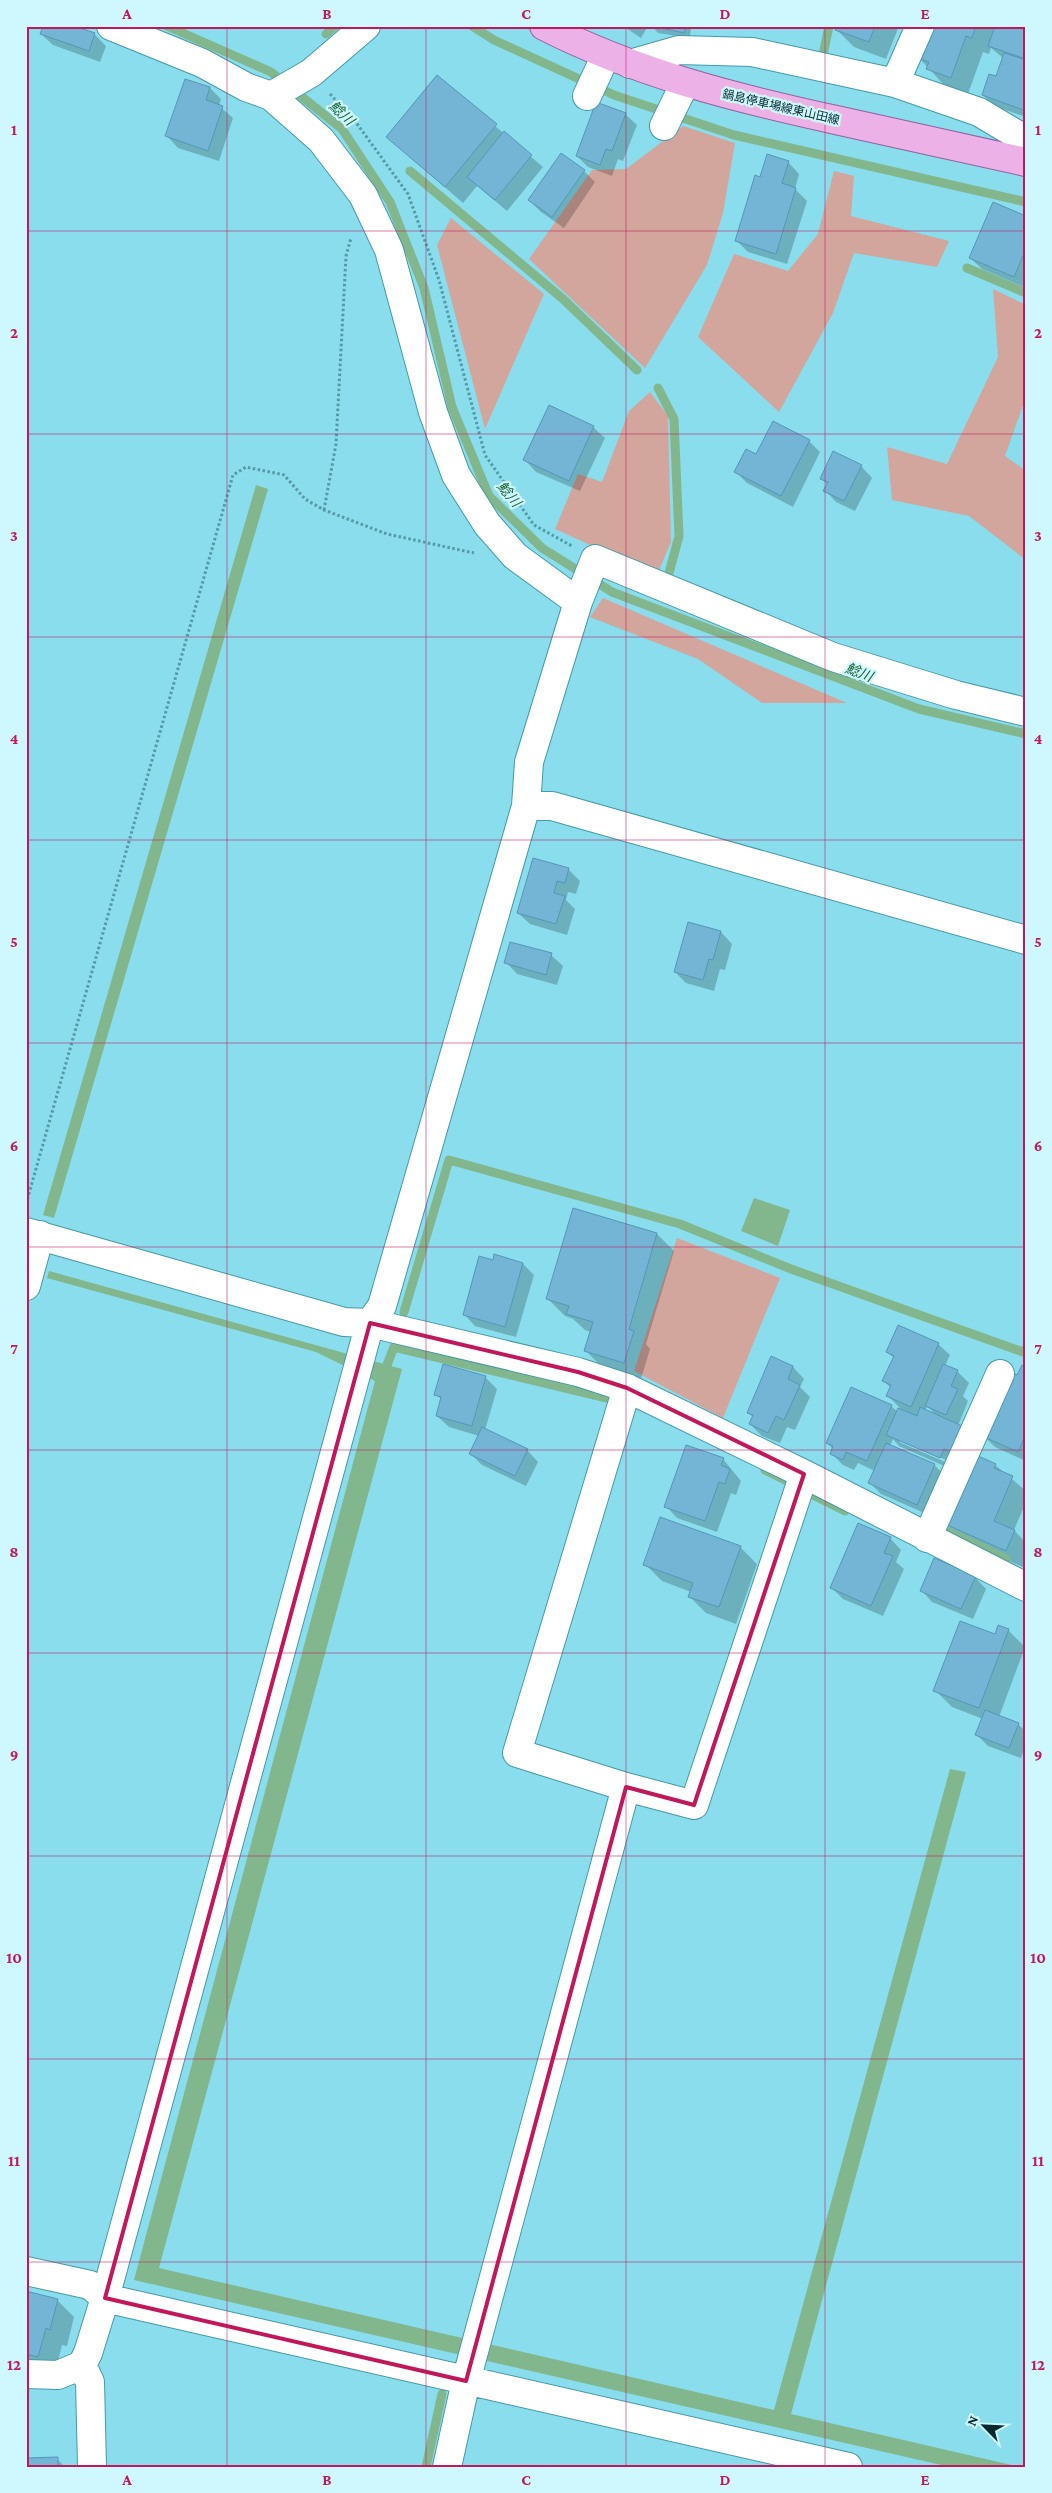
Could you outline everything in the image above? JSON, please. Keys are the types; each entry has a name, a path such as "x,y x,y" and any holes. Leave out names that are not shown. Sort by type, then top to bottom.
{"main road":[{"name":"鍋島停車場線東山田線","path":"555,29 605,73 674,105 759,103 1026,162"}],"street":[{"path":"111,26 202,63 246,87 271,96 321,140 363,195 389,250 433,412 456,475 487,524 515,556 578,602"},
{"path":"271,96 311,73 366,26"},
{"path":"896,83 920,26"},
{"path":"605,73 679,50 752,52 896,83 979,112 1026,140"},
{"path":"26,2374 58,2375 82,2365 88,2353 106,2298 370,1323 382,1306 526,806 529,762 578,602 595,559 833,657 956,695 1026,712"},
{"path":"526,806 552,806 1026,940"},
{"path":"26,1286 33,1234 344,1322 370,1323 578,1372 627,1388 804,1474 1026,1587"},
{"path":"927,1538 1000,1374"},
{"path":"627,1388 517,1753 626,1787 694,1805 804,1474"},
{"path":"447,2467 479,2334 626,1787"},
{"path":"26,2271 90,2285 106,2298 468,2376 848,2467"},
{"path":"82,2365 90,2382 92,2467"}],"path":[{"path":"311,73 355,121 408,194 439,280 485,455 534,525 595,559"},
{"path":"324,510 336,444 346,256 363,195"},
{"path":"26,1204 233,475 246,467 284,475 305,499 324,510 387,534 485,556 515,556"}],"highlighted area":[{"path":"370,1323 578,1372 627,1388 804,1474 694,1805 626,1787 466,2381 105,2298"}],"shaded area":[{"path":"683,126 735,143 723,213 707,265 645,368 529,259 592,170 626,169"},
{"path":"834,171 854,176 851,216 949,241 937,267 854,253 833,313 779,412 698,337 734,254 788,271 818,234"},
{"path":"451,218 544,294 485,429 437,245"},
{"path":"993,289 1026,305 1026,397 1005,456 1026,471 1026,560 969,516 892,500 887,447 947,464 998,357"},
{"path":"650,392 668,416 671,542 657,575 555,529 578,474 602,482 629,411"},
{"path":"256,485 268,489 54,1218 43,1215"},
{"path":"603,598 847,703 762,703 698,659 590,617"},
{"path":"754,1198 790,1210 778,1246 741,1231"},
{"path":"677,1238 780,1278 723,1418 634,1371"},
{"path":"49,1271 402,1369 159,2268 774,2410 950,1769 966,1772 791,2414 1020,2467 950,2467 134,2280 375,1381 316,1352 47,1278"}],"building":[{"path":"43,26 74,26 95,33 89,51 40,34"},
{"path":"652,26 686,26 684,33"},
{"path":"837,26 875,26 869,42 835,30"},
{"path":"929,26 976,26 972,38 966,36 951,78 926,69 929,62 917,58"},
{"path":"995,26 1026,26 1026,59 988,46"},
{"path":"1004,53 1026,60 1026,111 982,95 989,74 996,76"},
{"path":"437,75 497,124 445,187 386,137"},
{"path":"185,79 210,87 206,100 223,106 208,151 165,136"},
{"path":"596,102 626,113 612,151 606,149 600,165 576,156"},
{"path":"504,131 532,155 495,200 467,177"},
{"path":"561,153 585,170 552,217 528,200"},
{"path":"767,154 789,161 782,183 796,188 776,254 735,241 755,175 760,177"},
{"path":"993,202 1026,216 1026,249 1014,277 969,258"},
{"path":"549,405 594,426 569,481 523,460"},
{"path":"773,421 810,440 781,496 734,472 746,449 756,454"},
{"path":"833,451 862,465 844,501 823,491 828,482 820,479"},
{"path":"533,858 569,868 565,883 557,881 554,893 565,896 556,924 517,913"},
{"path":"688,922 721,931 713,960 709,959 703,980 674,972"},
{"path":"510,942 552,953 546,975 504,963"},
{"path":"573,1208 657,1233 629,1329 634,1331 624,1363 584,1351 593,1322 566,1314 569,1306 546,1299"},
{"path":"494,1254 523,1263 505,1327 463,1315 479,1256 493,1260"},
{"path":"898,1325 939,1343 911,1407 886,1396 891,1385 882,1381 894,1356 886,1352"},
{"path":"771,1356 793,1366 788,1379 800,1385 784,1420 776,1416 768,1433 749,1424 753,1415 747,1413"},
{"path":"443,1364 486,1376 472,1426 436,1416 441,1397 434,1395"},
{"path":"943,1364 958,1370 951,1386 958,1389 946,1415 925,1406"},
{"path":"1022,1365 1026,1367 1026,1434 1018,1452 982,1436 1010,1372 1017,1375"},
{"path":"851,1387 892,1405 867,1461 846,1452 843,1460 830,1454 833,1446 826,1443"},
{"path":"920,1407 962,1426 951,1452 944,1449 940,1458 886,1435 898,1408 917,1416"},
{"path":"482,1427 528,1449 515,1476 469,1454"},
{"path":"886,1443 935,1464 917,1505 868,1483"},
{"path":"686,1445 724,1458 721,1465 730,1469 725,1484 719,1482 705,1521 664,1507"},
{"path":"976,1455 996,1464 994,1468 1013,1476 994,1521 1015,1530 1006,1551 945,1524"},
{"path":"660,1517 741,1546 719,1607 688,1597 693,1583 643,1565"},
{"path":"858,1523 891,1537 884,1553 893,1556 871,1606 830,1588"},
{"path":"934,1558 976,1576 961,1609 920,1591"},
{"path":"960,1621 995,1634 998,1625 1009,1629 979,1708 933,1691"},
{"path":"985,1710 1019,1723 1009,1748 975,1735"},
{"path":"26,2291 58,2299 50,2330 46,2328 38,2357 26,2354"},
{"path":"58,2457 58,2467 26,2467 26,2458"}],"waterway":[{"name":"鯰川","path":"167,26 271,72 342,129 390,202 424,288 452,407 489,496 542,548 612,592 919,709 1026,734"},
{"path":"326,34 335,26"},
{"path":"472,26 494,40 614,95 734,135 1026,202"},
{"path":"824,50 829,26"},
{"path":"410,171 563,299 637,370"},
{"path":"967,268 1026,293"},
{"path":"658,388 674,419 679,536 669,573"},
{"path":"404,1312 449,1160 680,1224 791,1269 1023,1352 1026,1349"},
{"path":"387,1365 394,1347 611,1399"},
{"path":"765,1470 791,1483"},
{"path":"813,1495 845,1511"},
{"path":"943,1529 1006,1559"},
{"path":"426,2467 442,2394"}]}
